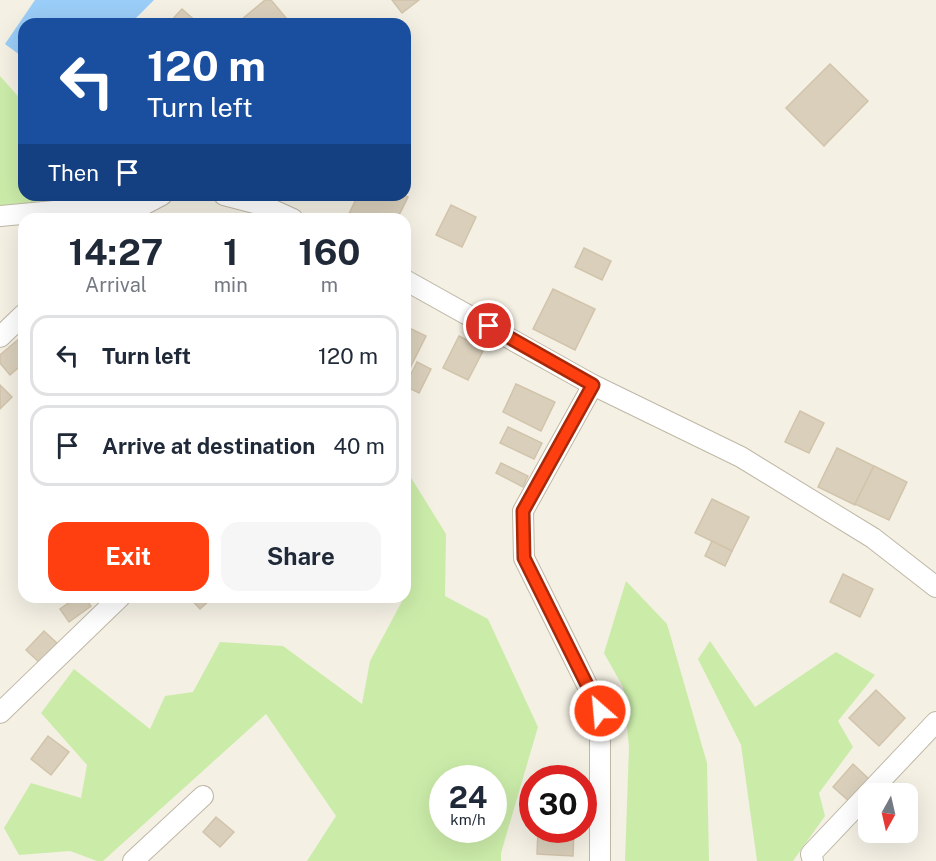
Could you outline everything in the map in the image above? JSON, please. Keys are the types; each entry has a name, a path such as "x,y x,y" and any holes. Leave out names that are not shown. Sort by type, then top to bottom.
{"street":[{"path":"131,213 152,201"},
{"path":"246,201 279,213"},
{"path":"32,213 65,210 103,213"},
{"path":"0,216 18,214"},
{"path":"411,283 593,385 741,457 873,538 936,587"},
{"path":"0,337 18,320"},
{"path":"593,385 523,511 524,558 600,711 600,861"},
{"path":"0,712 114,603"},
{"path":"813,861 811,854 936,722"},
{"path":"133,861 203,796"}],"green space":[{"path":"0,76 18,96 18,201 42,201 0,206"},
{"path":"411,478 446,534 445,596 488,619 538,727 527,765 519,765 519,792 507,833 507,765 429,765 429,843 504,843 501,861 307,861 336,816 266,714 103,861 70,851 19,855 4,828 31,783 81,798 87,765 41,713 74,669 150,729 165,696 193,692 220,642 283,646 362,704 370,661 401,603 411,603"},
{"path":"626,581 667,624 707,763 709,861 625,861 629,747 623,687 604,653"},
{"path":"710,641 755,707 836,652 875,675 838,721 853,747 819,793 825,816 793,861 757,861 741,745 698,659"}],"water":[{"path":"35,0 154,0 136,18 23,18"},
{"path":"18,25 18,54 5,44"}],"building":[{"path":"265,0 271,0 286,18 243,18"},
{"path":"392,0 419,0 402,13"},
{"path":"182,9 192,18 174,18"},
{"path":"830,64 868,101 824,146 786,108"},
{"path":"355,201 406,201 400,213 349,213"},
{"path":"451,205 476,217 462,247 436,235"},
{"path":"584,248 611,261 602,280 575,267"},
{"path":"553,289 595,309 575,350 533,329"},
{"path":"411,329 426,336 411,366"},
{"path":"459,336 484,349 468,380 443,368"},
{"path":"18,340 18,368 10,375 0,363 0,355"},
{"path":"417,362 431,369 419,393 411,389 411,374"},
{"path":"516,384 555,402 541,431 503,412"},
{"path":"0,385 12,397 0,409"},
{"path":"800,411 824,423 809,453 785,442"},
{"path":"508,427 542,443 534,459 500,443"},
{"path":"837,448 874,466 855,505 818,487"},
{"path":"501,463 528,476 523,487 496,473"},
{"path":"874,466 907,482 889,520 855,504"},
{"path":"712,499 749,517 732,551 695,533"},
{"path":"712,541 732,551 725,566 705,556"},
{"path":"843,574 873,589 860,617 830,602"},
{"path":"68,603 89,603 91,606 69,622 60,609"},
{"path":"194,603 206,603 200,609"},
{"path":"44,631 60,646 42,665 26,650"},
{"path":"876,690 905,718 879,746 849,718"},
{"path":"48,736 69,752 51,775 31,759"},
{"path":"853,764 870,780 867,783 858,783 858,793 850,802 833,787"},
{"path":"216,817 234,832 220,847 203,832"},
{"path":"537,843 574,843 573,856 537,854"}],"route":[{"path":"489,326 593,385 523,511 524,558 600,711"}]}
